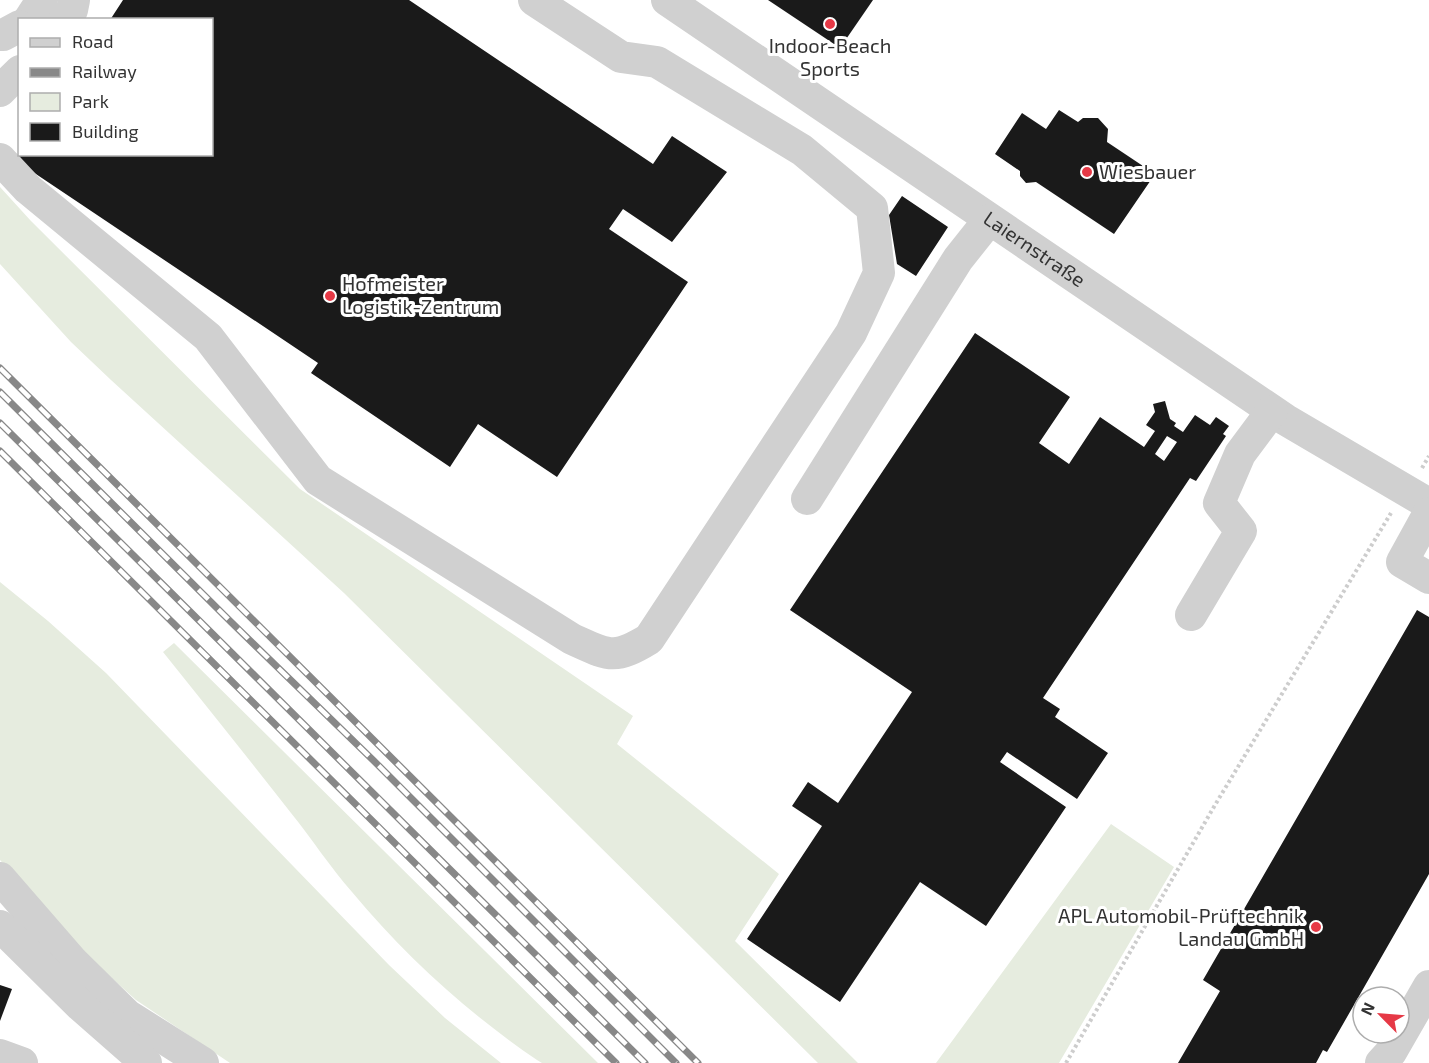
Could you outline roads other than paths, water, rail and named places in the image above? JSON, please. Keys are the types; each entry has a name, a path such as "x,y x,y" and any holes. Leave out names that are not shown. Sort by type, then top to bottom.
{"street":[{"path":"30,18 42,0"},
{"path":"66,18 72,10 74,0"},
{"path":"0,159 28,189 208,337 318,480 572,639 608,654 630,650 649,639 851,333 879,273 872,208 802,150 657,62 621,57 534,0"},
{"name":"Laiernstraße","path":"668,0 1272,411 1418,498"},
{"path":"0,35 18,27"},
{"path":"0,91 18,73"},
{"path":"807,499 958,259 989,220"},
{"path":"1191,615 1241,531 1219,503 1240,454 1272,411"},
{"path":"1429,513 1402,562 1429,578"},
{"path":"0,878 73,962 127,1015 203,1063"},
{"path":"0,926 81,1006 146,1063"},
{"path":"1388,1059 1429,986"},
{"path":"0,1055 22,1063"}],"railway":[{"path":"0,368 698,1063"},
{"path":"0,392 676,1063"},
{"path":"0,423 645,1063"},
{"path":"0,451 616,1063"}],"place":[{"name":"Indoor-Beach Sports","path":"830,24"},
{"name":"Wiesbauer","path":"1087,172"},
{"name":"Hofmeister Logistik-Zentrum","path":"330,296"},
{"name":"APL Automobil-Prüftechnik Landau GmbH","path":"1316,927"}]}
